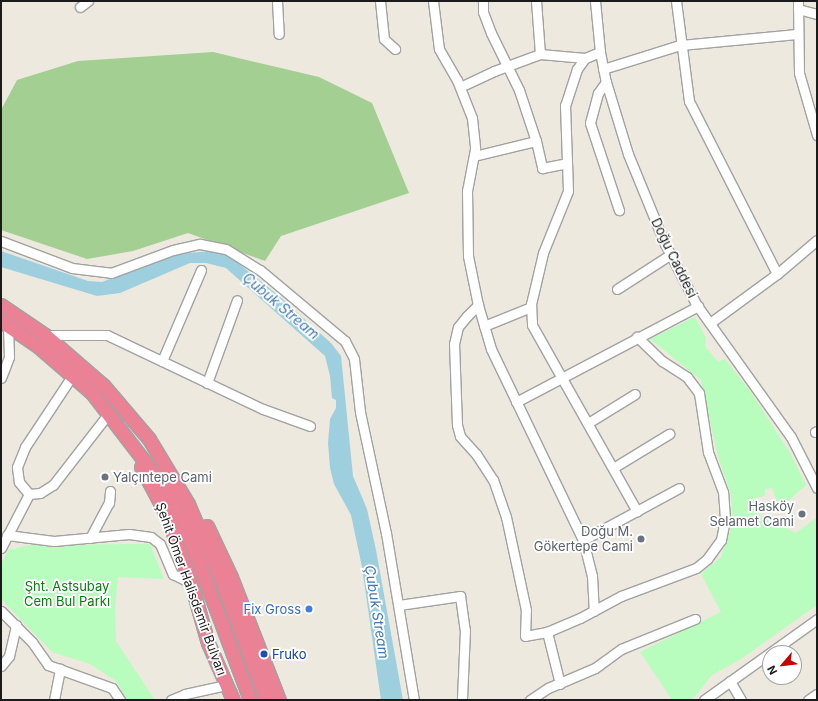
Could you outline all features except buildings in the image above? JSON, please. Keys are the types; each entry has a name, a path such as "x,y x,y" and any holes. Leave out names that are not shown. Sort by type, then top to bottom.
{"highway":[{"name":"Şehit Ömer Halisdemir Bulvarı","path":"1,305 46,336 103,385 185,484 231,577 275,700"},
{"name":"Şehit Ömer Halisdemir Bulvarı","path":"4,323 39,347 92,394 161,483 184,524 250,700"},
{"name":"Şehit Ömer Halisdemir Bulvarı","path":"125,437 167,516 191,583 208,643 233,700"},
{"name":"Şehit Ömer Halisdemir Bulvarı","path":"149,439 188,504 275,700"}],"street":[{"path":"277,1 278,34"},
{"path":"380,1 384,39 395,49"},
{"path":"433,1 439,49 460,87 472,118 474,156 468,192 468,256 478,305 491,349 584,540 592,576 594,611"},
{"path":"483,1 483,12 490,33 509,67 528,112 542,168 568,163"},
{"path":"536,1 540,54"},
{"name":"Doğu Caddesi","path":"595,1 600,52 606,82 628,154 671,254 698,306 791,437 817,488"},
{"path":"676,1 680,45 689,100 777,274"},
{"path":"817,14 798,5 797,34 799,73 817,135"},
{"path":"603,69 680,45 797,34"},
{"path":"460,87 494,71 509,67 540,54 585,58 600,52"},
{"path":"585,58 577,70 565,105 568,191 543,253 532,307 532,325 637,511"},
{"path":"606,82 598,93 590,123 619,210"},
{"path":"474,156 536,142"},
{"path":"710,322 777,274 817,240"},
{"path":"1,241 72,268 110,273 173,250 200,244 226,250 260,270 317,314 345,341 354,359 359,432 386,533 414,700"},
{"path":"618,289 671,254"},
{"path":"162,361 201,270"},
{"path":"207,383 237,300"},
{"path":"478,305 458,327 454,344 457,424 460,436 476,454 493,480 506,517 526,610 525,636 547,632 594,611 621,596 696,568 707,560 721,540 725,519 723,492 708,452 699,393 687,376 662,361 637,337"},
{"path":"516,402 562,376 698,306"},
{"path":"484,326 532,307"},
{"path":"1,378 9,357 4,323"},
{"path":"46,336 107,335 263,409 310,426"},
{"path":"29,494 20,482 17,467 24,447 72,376"},
{"path":"588,423 636,394"},
{"path":"29,494 40,493 53,485 108,414"},
{"path":"613,468 669,434"},
{"path":"584,540 680,488"},
{"path":"90,538 108,503 110,491"},
{"path":"1,548 29,494"},
{"path":"7,535 54,541 129,534 151,537 160,544 173,574 191,583"},
{"path":"399,605 460,596 464,630 462,700"},
{"path":"1,611 16,625 48,665 112,688 120,700"},
{"path":"530,700 595,668 621,650 696,619"},
{"path":"704,700 817,619"},
{"path":"1,666 9,656 16,625"},
{"path":"547,632 560,684"},
{"path":"54,700 60,669"},
{"path":"730,682 741,700"},
{"path":"171,700 185,694 226,685"},
{"path":"808,700 817,694"}],"green space":[{"path":"213,52 319,77 372,103 409,193 281,236 265,261 188,233 133,251 87,259 1,230 1,110 17,80 78,61"},
{"path":"695,317 706,338 705,346 718,362 725,359 752,394 790,453 806,485 779,509 772,488 765,489 765,496 754,498 754,507 762,517 796,533 816,518 817,605 741,659 712,675 692,700 672,700 640,652 721,612 701,574 721,557 733,523 731,494 718,457 701,380 650,339"},
{"name":"Şht. Astsubay Cem Bul Parkı","path":"150,544 164,579 118,577 115,609 116,641 155,700 127,700 116,681 90,664 52,652 1,599 1,564 8,550 30,545"}],"water":[{"name":"Çubuk Stream","path":"1,251 88,281 102,282 175,254 212,251 229,256 279,296 331,343 341,356 353,476 367,509 376,550 403,700 381,700 362,567 351,515 334,484 330,468 328,443 330,419 336,408 336,400 332,398 330,376 325,356 226,268 206,263 190,263 120,293 97,296 1,267"}],"place":[{"name":"Yalçıntepe Cami","path":"105,477"},
{"name":"Hasköy Selamet Cami","path":"802,514"},
{"name":"Doğu M. Gökertepe Cami","path":"641,539"},
{"name":"Fix Gross","path":"309,609"},
{"name":"Fruko","path":"264,654"}]}
